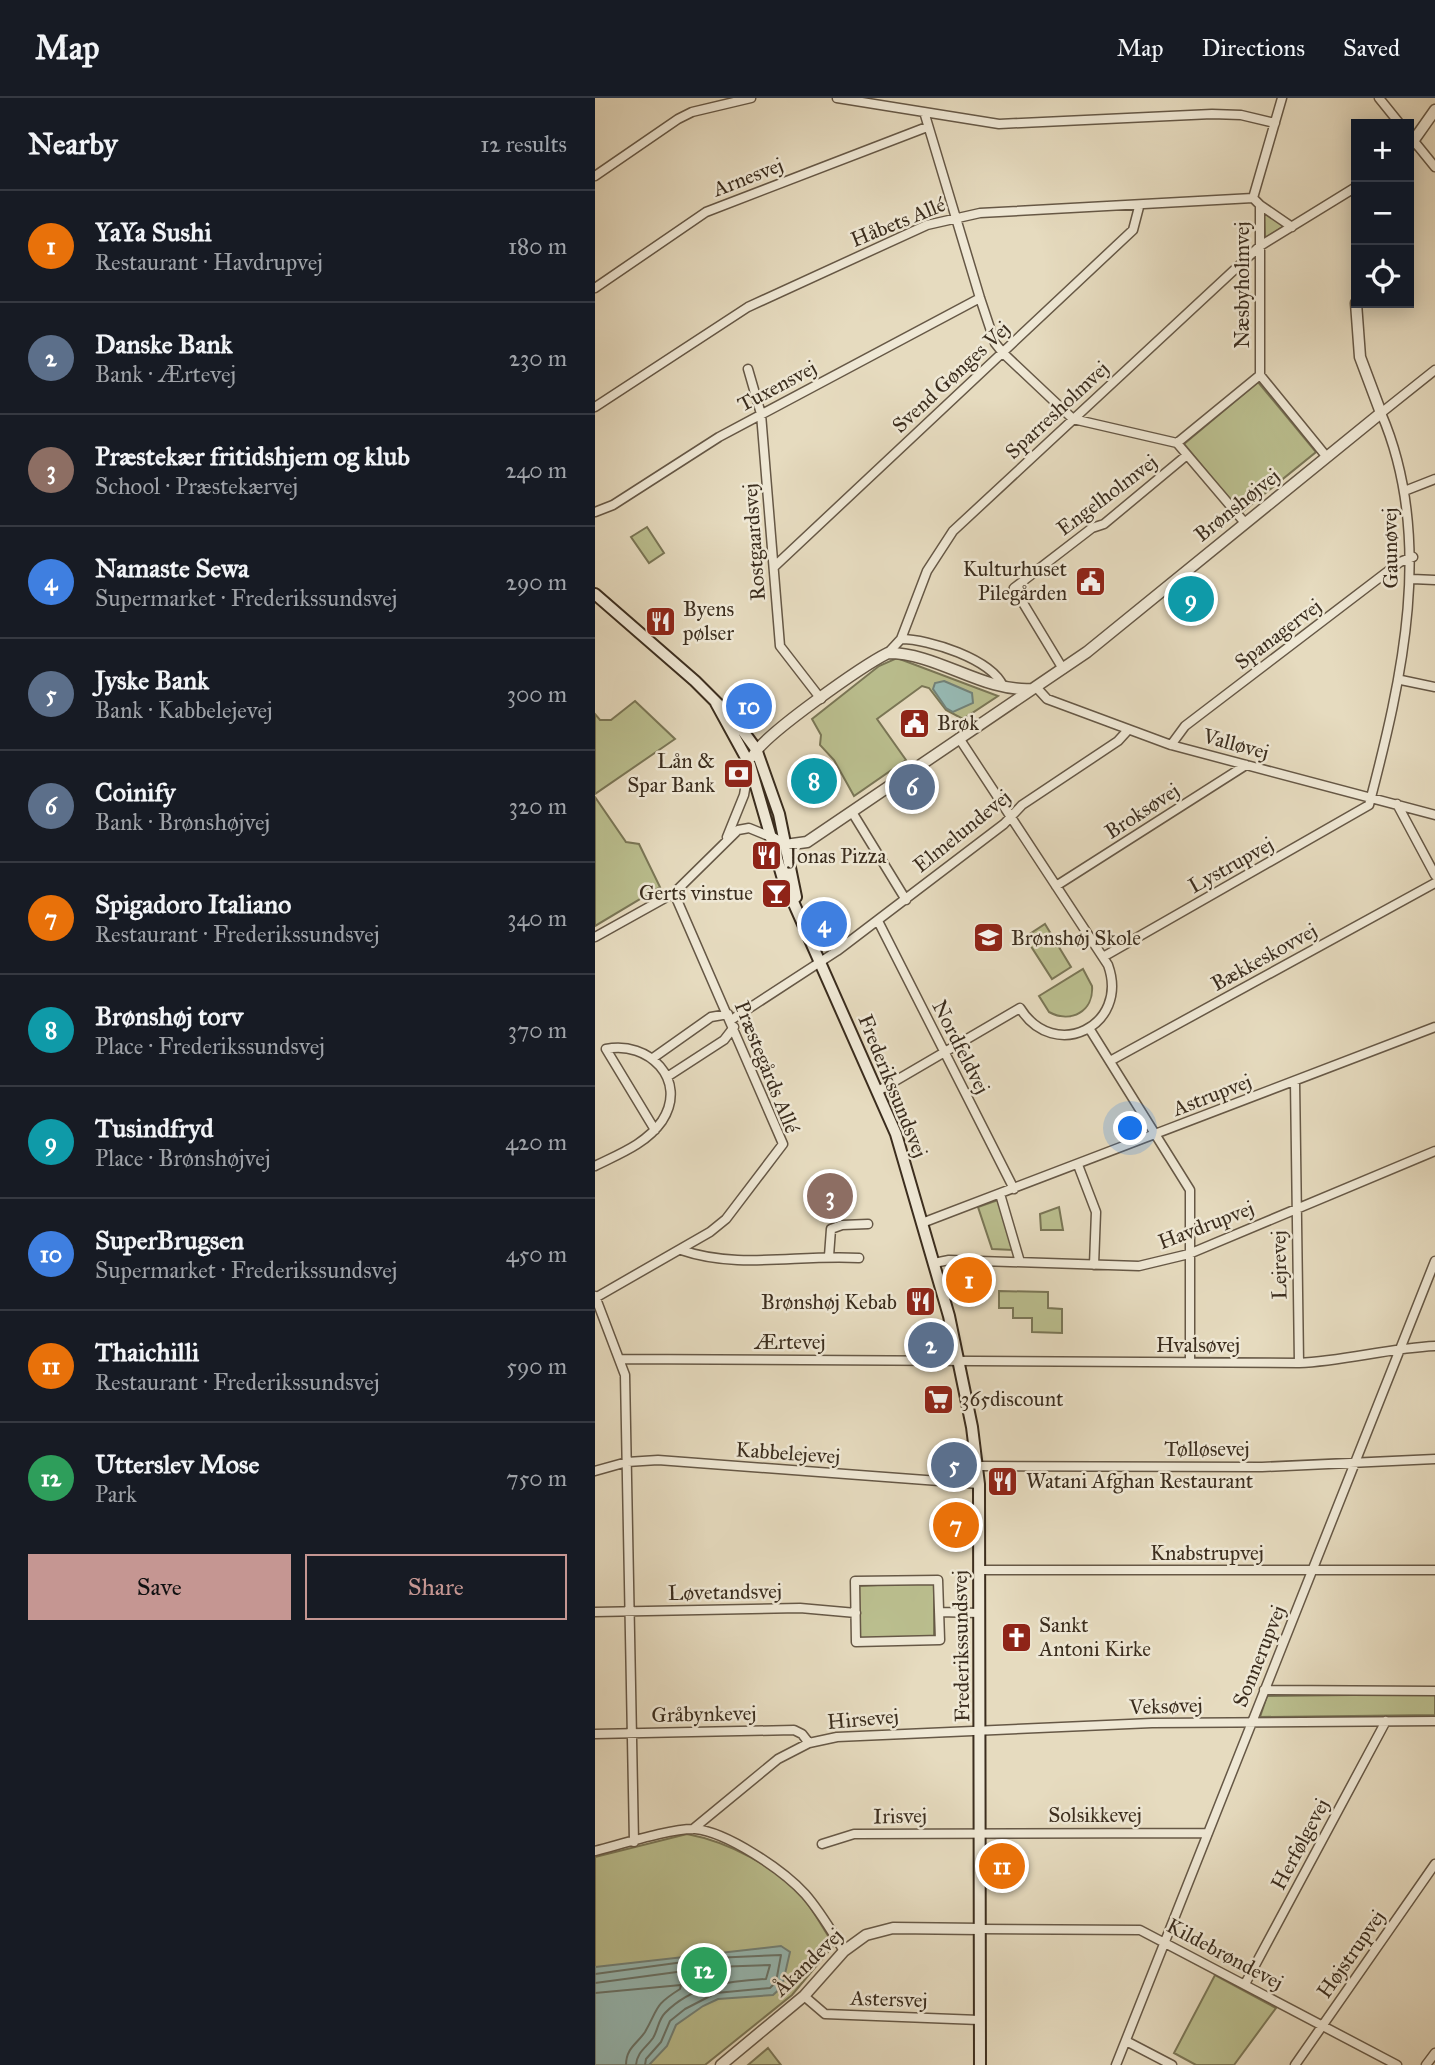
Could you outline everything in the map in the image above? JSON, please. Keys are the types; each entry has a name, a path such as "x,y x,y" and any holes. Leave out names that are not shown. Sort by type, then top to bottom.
{"main road":[{"name":"Frederikssundsvej","path":"595,594 655,644 716,703 757,749 772,786 802,920"},
{"name":"Frederikssundsvej","path":"716,703 750,765 783,879 896,1134 934,1263 959,1361 979,1466 982,1729 980,2065"}],"street":[{"path":"595,176 685,116 751,98"},
{"path":"837,98 925,115 999,124 1212,114 1241,115 1275,122"},
{"name":"Næsbyholmvej","path":"1282,98 1253,198 1260,205 1260,375 1326,456"},
{"path":"1379,98 1396,119"},
{"path":"1414,137 1435,110"},
{"path":"925,115 995,343 1073,419 1177,443 1245,523"},
{"name":"Arnesvej","path":"595,288 706,212 927,127"},
{"path":"1414,144 1435,167"},
{"name":"Sparresholmvej","path":"888,653 901,639 927,571 953,531 1260,246 1351,190"},
{"name":"Håbets Allé","path":"595,407 748,307 927,225 980,213 1139,207 1253,198"},
{"path":"1260,205 1292,228"},
{"name":"Svend Gønges Vej","path":"775,566 1133,230 1139,207"},
{"name":"Tuxensvej","path":"595,512 613,505 707,444 980,298"},
{"name":"Gaunøvej","path":"1356,308 1360,357 1368,385 1389,429 1407,490 1413,557 1401,680 1371,797"},
{"name":"Rostgaardsvej","path":"748,369 761,414 780,646 821,699"},
{"name":"Brønshøjvej","path":"785,845 807,842 1063,669 1435,370"},
{"name":"Engelholmvej","path":"1177,443 1260,375"},
{"name":"Engelholmvej","path":"1063,669 1014,588 1092,528 1104,524 1187,455"},
{"path":"1407,490 1435,479"},
{"name":"Spanagervej","path":"1171,745 1185,726 1400,562 1413,557"},
{"path":"1412,579 1435,580"},
{"path":"901,639 918,639 986,665 998,676 1003,686 1004,702 986,719"},
{"path":"726,839 744,795 750,765 757,749 796,715 888,653 912,656 1003,686 1034,688"},
{"path":"1401,680 1435,687"},
{"name":"Valløvej","path":"1034,688 1047,699 1171,745 1435,815"},
{"name":"Elmelundevej","path":"731,1021 878,921 1022,805 1118,741 1128,730"},
{"path":"878,1091 1020,1008 1030,1023 1045,1032 1063,1035 1089,1028 1102,1016 1110,1000 1112,982 1103,957 959,738"},
{"name":"Broksøvej","path":"1056,886 1246,765"},
{"name":"Lystrupvej","path":"1103,957 1350,817 1369,805 1371,797"},
{"path":"1397,804 1435,875"},
{"path":"852,812 905,900"},
{"path":"595,937 674,893 726,839 743,828 771,837 785,845"},
{"name":"Bækkeskovvej","path":"1110,1061 1435,883"},
{"name":"Præstegårds Allé","path":"595,1297 711,1232 726,1219 783,1144 674,893"},
{"name":"Nordfeldvej","path":"878,921 1014,1189"},
{"path":"653,1058 711,1017 731,1021 725,1040 667,1077"},
{"name":"Astrupvej","path":"922,1223 1435,1027"},
{"path":"1089,1028 1189,1190 1190,1362"},
{"path":"595,1052 631,1047 653,1058 667,1077 669,1105 655,1130 644,1140 595,1166"},
{"path":"606,1049 655,1130"},
{"name":"Lejrevej","path":"1295,1081 1299,1363"},
{"name":"Havdrupvej","path":"934,1263 949,1260 1139,1266 1189,1254 1435,1151"},
{"path":"1078,1165 1097,1212 1094,1265"},
{"path":"1000,1194 1020,1262"},
{"path":"829,1256 831,1229 868,1224"},
{"path":"681,1250 708,1259 794,1261 829,1256 859,1258"},
{"name":"Sonnerupvej","path":"1116,2065 1435,1261"},
{"path":"595,1297 625,1375 634,1842"},
{"name":"Hvalsøvej","path":"959,1361 1299,1363 1343,1361 1402,1348 1435,1346"},
{"name":"Ærtevej","path":"620,1359 959,1361"},
{"name":"Tølløsevej","path":"979,1466 1262,1466 1435,1459"},
{"name":"Kabbelejevej","path":"595,1471 627,1462 658,1460 979,1483"},
{"name":"Knabstrupvej","path":"979,1570 1435,1570"},
{"path":"938,1580 940,1640 856,1642 856,1613 855,1581 938,1580"},
{"name":"Løvetandsvej","path":"595,1612 800,1608 856,1613"},
{"path":"939,1612 979,1613"},
{"path":"1264,1690 1435,1691"},
{"name":"Herfølgevej","path":"1245,1984 1386,1721"},
{"name":"Veksøvej","path":"982,1729 1252,1722 1435,1721"},
{"name":"Hirsevej","path":"693,1829 778,1759 809,1743 837,1737 982,1729"},
{"name":"Gråbynkevej","path":"595,1734 794,1730 802,1734 809,1743"},
{"path":"595,1851 693,1829 713,1834 740,1847 791,1881 806,1895 844,1951"},
{"name":"Solsikkevej","path":"981,1832 1208,1833"},
{"name":"Irisvej","path":"822,1844 854,1834 981,1832"},
{"name":"Højstrupvej","path":"1295,2065 1435,1864"},
{"name":"Åkandevej","path":"721,2065 804,1996 844,1951 866,1935 894,1928 981,1929"},
{"name":"Kildebrøndevej","path":"981,1929 1140,1930 1397,2065"},
{"name":"Astersvej","path":"804,1996 825,2014 979,2020"},
{"path":"1126,2041 1171,2065"},
{"path":"1426,2065 1435,2053"}],"green space":[{"path":"1264,215 1284,226 1265,238"},
{"path":"1258,382 1316,452 1241,513 1184,444"},
{"path":"647,527 664,553 649,563 631,537"},
{"path":"897,658 998,696 963,719 946,710 929,688 922,686 877,719 906,760 854,796 834,760 820,745 821,735 812,719 879,666"},
{"path":"635,701 675,739 595,794 595,714 600,720 611,720"},
{"path":"595,797 626,842 639,844 660,887 595,926"},
{"path":"1045,924 1071,967 1052,979 1025,937"},
{"path":"1083,969 1092,986 1092,995 1085,1008 1080,1013 1065,1017 1049,1012 1039,996"},
{"path":"998,1200 1013,1250 992,1249 978,1207"},
{"path":"1059,1207 1063,1230 1041,1230 1040,1214"},
{"path":"999,1291 1048,1292 1048,1308 1062,1309 1062,1333 1032,1332 1032,1318 1013,1318 1013,1308 999,1308"},
{"path":"934,1582 934,1638 859,1638 859,1586"},
{"path":"1435,1694 1435,1715 1260,1717 1267,1696"},
{"path":"687,1834 735,1849 779,1876 804,1899 834,1945 792,1995 705,2065 595,2065 595,1857"},
{"path":"1215,1975 1276,2008 1234,2065 1196,2065 1174,2053"},
{"path":"768,2048 781,2065 748,2065"}],"water":[{"path":"944,681 972,693 973,703 953,712 946,708 933,689 935,683"},
{"path":"781,1946 790,1952 782,1987 773,1995 718,1999 703,2006 676,2025 667,2046 649,2065 595,2065 595,1967"}],"place":[{"name":"Kulturhuset Pilegården","path":"1090,581"},
{"name":"Tusindfryd","path":"1191,599"},
{"name":"Byens pølser","path":"660,621"},
{"name":"SuperBrugsen","path":"749,706"},
{"name":"Brøk","path":"914,723"},
{"name":"Lån & Spar Bank","path":"738,773"},
{"name":"Brønshøj torv","path":"814,781"},
{"name":"Coinify","path":"912,787"},
{"name":"Jonas Pizza","path":"766,856"},
{"name":"Gerts vinstue","path":"776,893"},
{"name":"Namaste Sewa","path":"824,924"},
{"name":"Brønshøj Skole","path":"988,938"},
{"name":"Præstekær fritidshjem og klub","path":"830,1196"},
{"name":"YaYa Sushi","path":"969,1280"},
{"name":"Brønshøj Kebab","path":"920,1302"},
{"name":"Danske Bank","path":"931,1345"},
{"name":"365discount","path":"938,1399"},
{"name":"Jyske Bank","path":"954,1465"},
{"name":"Watani Afghan Restaurant","path":"1003,1481"},
{"name":"Spigadoro Italiano","path":"956,1525"},
{"name":"Sankt Antoni Kirke","path":"1016,1637"},
{"name":"Thaichilli","path":"1002,1866"},
{"name":"Utterslev Mose","path":"704,1970"}]}
